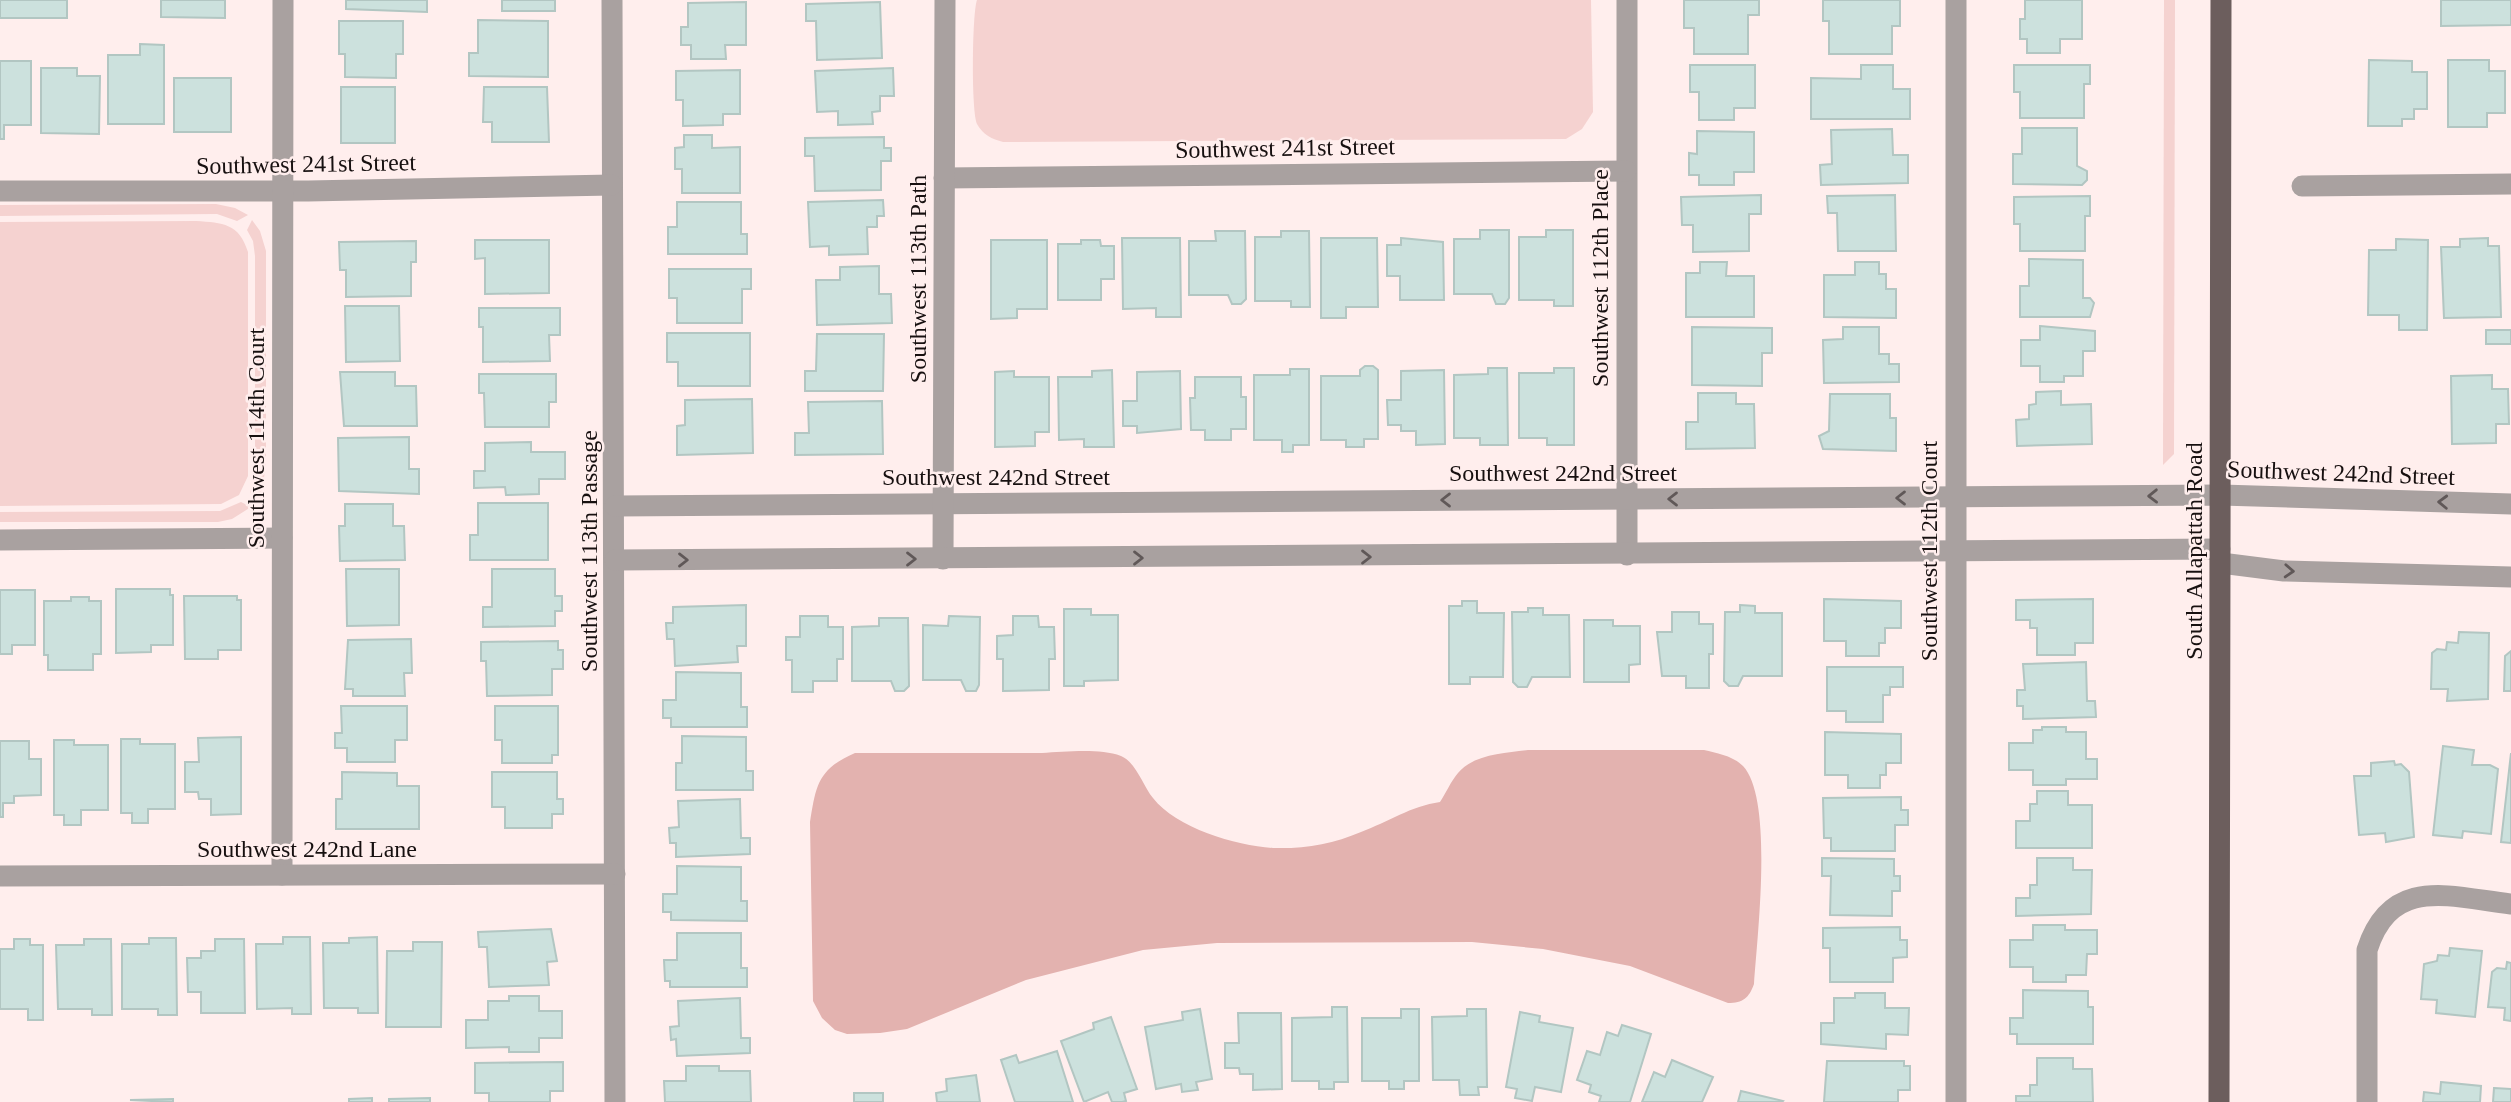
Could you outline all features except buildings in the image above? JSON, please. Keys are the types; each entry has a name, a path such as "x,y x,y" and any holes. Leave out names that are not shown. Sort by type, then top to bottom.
{"main road":[{"name":"South Allapattah Road","path":"2219,1102 2221,0"}],"street":[{"name":"Southwest 114th Court","path":"282,875 283,0"},
{"name":"Southwest 113th Passage","path":"612,0 615,1102"},
{"name":"Southwest 113th Path","path":"943,559 945,0"},
{"name":"Southwest 112th Place","path":"1627,0 1627,555"},
{"name":"Southwest 112th Court","path":"1956,0 1956,1102"},
{"name":"Southwest 241st Street","path":"944,178 1626,171"},
{"path":"2302,186 2511,184"},
{"name":"Southwest 241st Street","path":"0,191 283,191 612,185"},
{"name":"Southwest 242nd Street","path":"615,506 2221,495 2511,504"},
{"path":"0,540 282,538"},
{"path":"615,560 1955,552 2221,556 2284,571 2511,577"},
{"name":"Southwest 242nd Lane","path":"0,876 615,874"},
{"path":"2367,1102 2367,950 2373,929 2386,913 2403,900 2419,894 2511,904"}],"shaded area":[{"path":"977,0 1591,0 1593,112 1582,129 1566,139 1003,142 982,131 975,116 973,62"},
{"path":"2164,0 2175,0 2174,454 2163,465"},
{"path":"216,204 235,208 248,215 237,221 217,214 0,216 0,205"},
{"path":"252,220 260,231 266,251 266,465 262,490 255,501 250,492 255,479 255,256 253,241 247,230"},
{"path":"196,221 229,226 240,235 248,252 248,476 239,495 221,504 0,506 0,222"},
{"path":"241,502 251,507 232,519 218,522 0,522 0,512 220,511"},
{"path":"1528,750 1704,750 1730,757 1743,766 1752,783 1761,837 1760,904 1754,984 1745,999 1728,1003 1630,966 1543,949 1472,942 1217,943 1143,950 1026,980 907,1029 880,1033 847,1034 835,1030 822,1018 813,1001 812,809 817,788 826,772 855,753 1103,752 1121,756 1131,763 1153,798 1176,818 1208,834 1242,844 1285,848 1307,847 1340,840 1409,811 1440,802 1458,773 1472,762 1490,755"}]}
